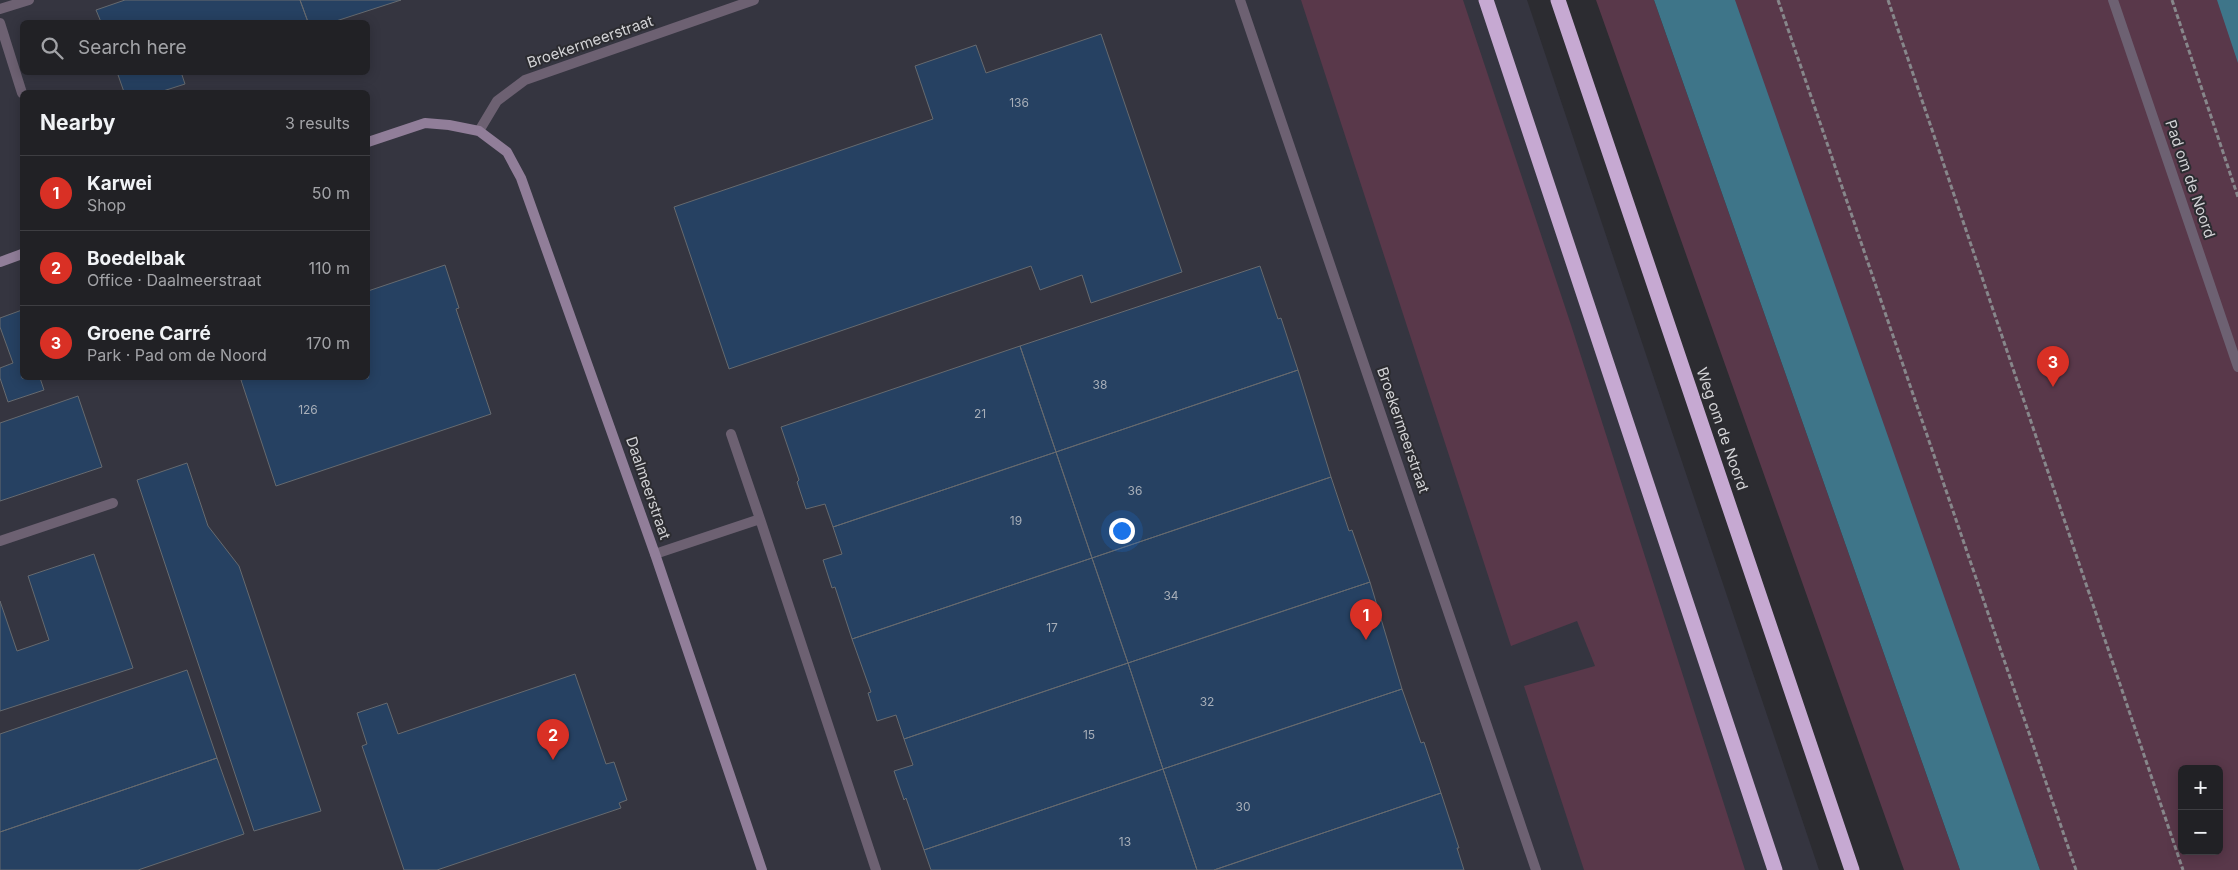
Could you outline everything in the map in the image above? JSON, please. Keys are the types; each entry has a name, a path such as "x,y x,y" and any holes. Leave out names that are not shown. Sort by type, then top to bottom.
{"highway":[{"path":"1486,0 1775,870"},
{"name":"Weg om de Noord","path":"1558,0 1852,870"}],"street":[{"path":"0,9 28,0"},
{"name":"Broekermeerstraat","path":"479,131 497,101 525,80 754,0"},
{"name":"Broekermeerstraat","path":"1240,0 1536,870"},
{"name":"Pad om de Noord","path":"2113,0 2238,367"},
{"path":"0,23 21,90"},
{"path":"370,141 425,123 449,125 479,131"},
{"name":"Daalmeerstraat","path":"479,131 507,152 521,178 655,554 762,870"},
{"path":"0,262 20,255"},
{"path":"731,434 876,870"},
{"path":"0,541 113,503"},
{"path":"655,554 760,519"}],"path":[{"path":"1778,0 2076,870"},
{"path":"1888,0 2184,870"},
{"path":"2172,0 2238,197"}],"shaded area":[{"path":"0,0 1527,0 1819,870 0,870"},
{"path":"1301,0 1463,0 1572,328 1745,870 1584,870 1524,686 1595,666 1577,621 1511,646"},
{"path":"1596,0 1654,0 1960,870 1904,870"},
{"path":"1729,0 2236,0 2238,5 2238,870 2040,870"}],"water":[{"path":"1654,0 1735,0 2040,870 1960,870"},
{"path":"2217,0 2238,0 2238,63"}],"building":[{"path":"125,0 300,0 307,20 100,20 96,10"},
{"path":"300,0 401,0 339,20 307,20"},
{"path":"1101,34 1182,272 1091,303 1082,275 1040,290 1031,266 729,369 674,207 933,119 915,66 976,45 986,73"},
{"path":"118,75 182,75 185,84 166,90 123,90"},
{"path":"445,265 459,308 456,309 491,414 276,486 241,380 370,380 370,290"},
{"path":"1260,266 1278,319 1281,318 1298,370 1056,452 1020,346"},
{"path":"20,311 20,380 41,380 44,390 8,402 0,378 0,368 13,363 0,327 0,318"},
{"path":"1020,346 1056,452 833,527 825,504 806,509 797,482 799,480 781,427"},
{"path":"1298,370 1331,477 1092,558 1056,452"},
{"path":"78,396 102,467 0,501 0,423"},
{"path":"1056,452 1092,558 852,639 835,587 832,588 823,560 842,554 833,527"},
{"path":"187,463 208,526 239,566 321,811 254,831 137,480"},
{"path":"1331,477 1349,531 1352,530 1370,582 1128,663 1092,558"},
{"path":"94,554 133,668 0,711 0,601 17,651 49,640 28,576"},
{"path":"1092,558 1128,663 904,739 896,715 877,721 868,693 871,692 852,639"},
{"path":"1370,582 1402,689 1163,769 1128,663"},
{"path":"1128,663 1163,769 924,850 906,798 904,800 894,771 913,765 904,739"},
{"path":"187,670 217,758 0,832 0,734"},
{"path":"575,674 606,764 614,762 627,800 619,803 621,808 437,870 404,870 362,746 367,744 357,713 387,703 398,734"},
{"path":"1402,689 1421,743 1424,742 1441,793 1214,870 1197,870 1163,769"},
{"path":"217,758 244,834 138,870 0,870 0,832"},
{"path":"1163,769 1197,870 931,870 924,850"},
{"path":"1441,793 1459,848 1457,848 1464,870 1214,870"}],"place":[{"name":"Groene Carré","path":"2053,387"},
{"name":"Karwei","path":"1366,640"},
{"name":"Boedelbak","path":"553,760"}]}
